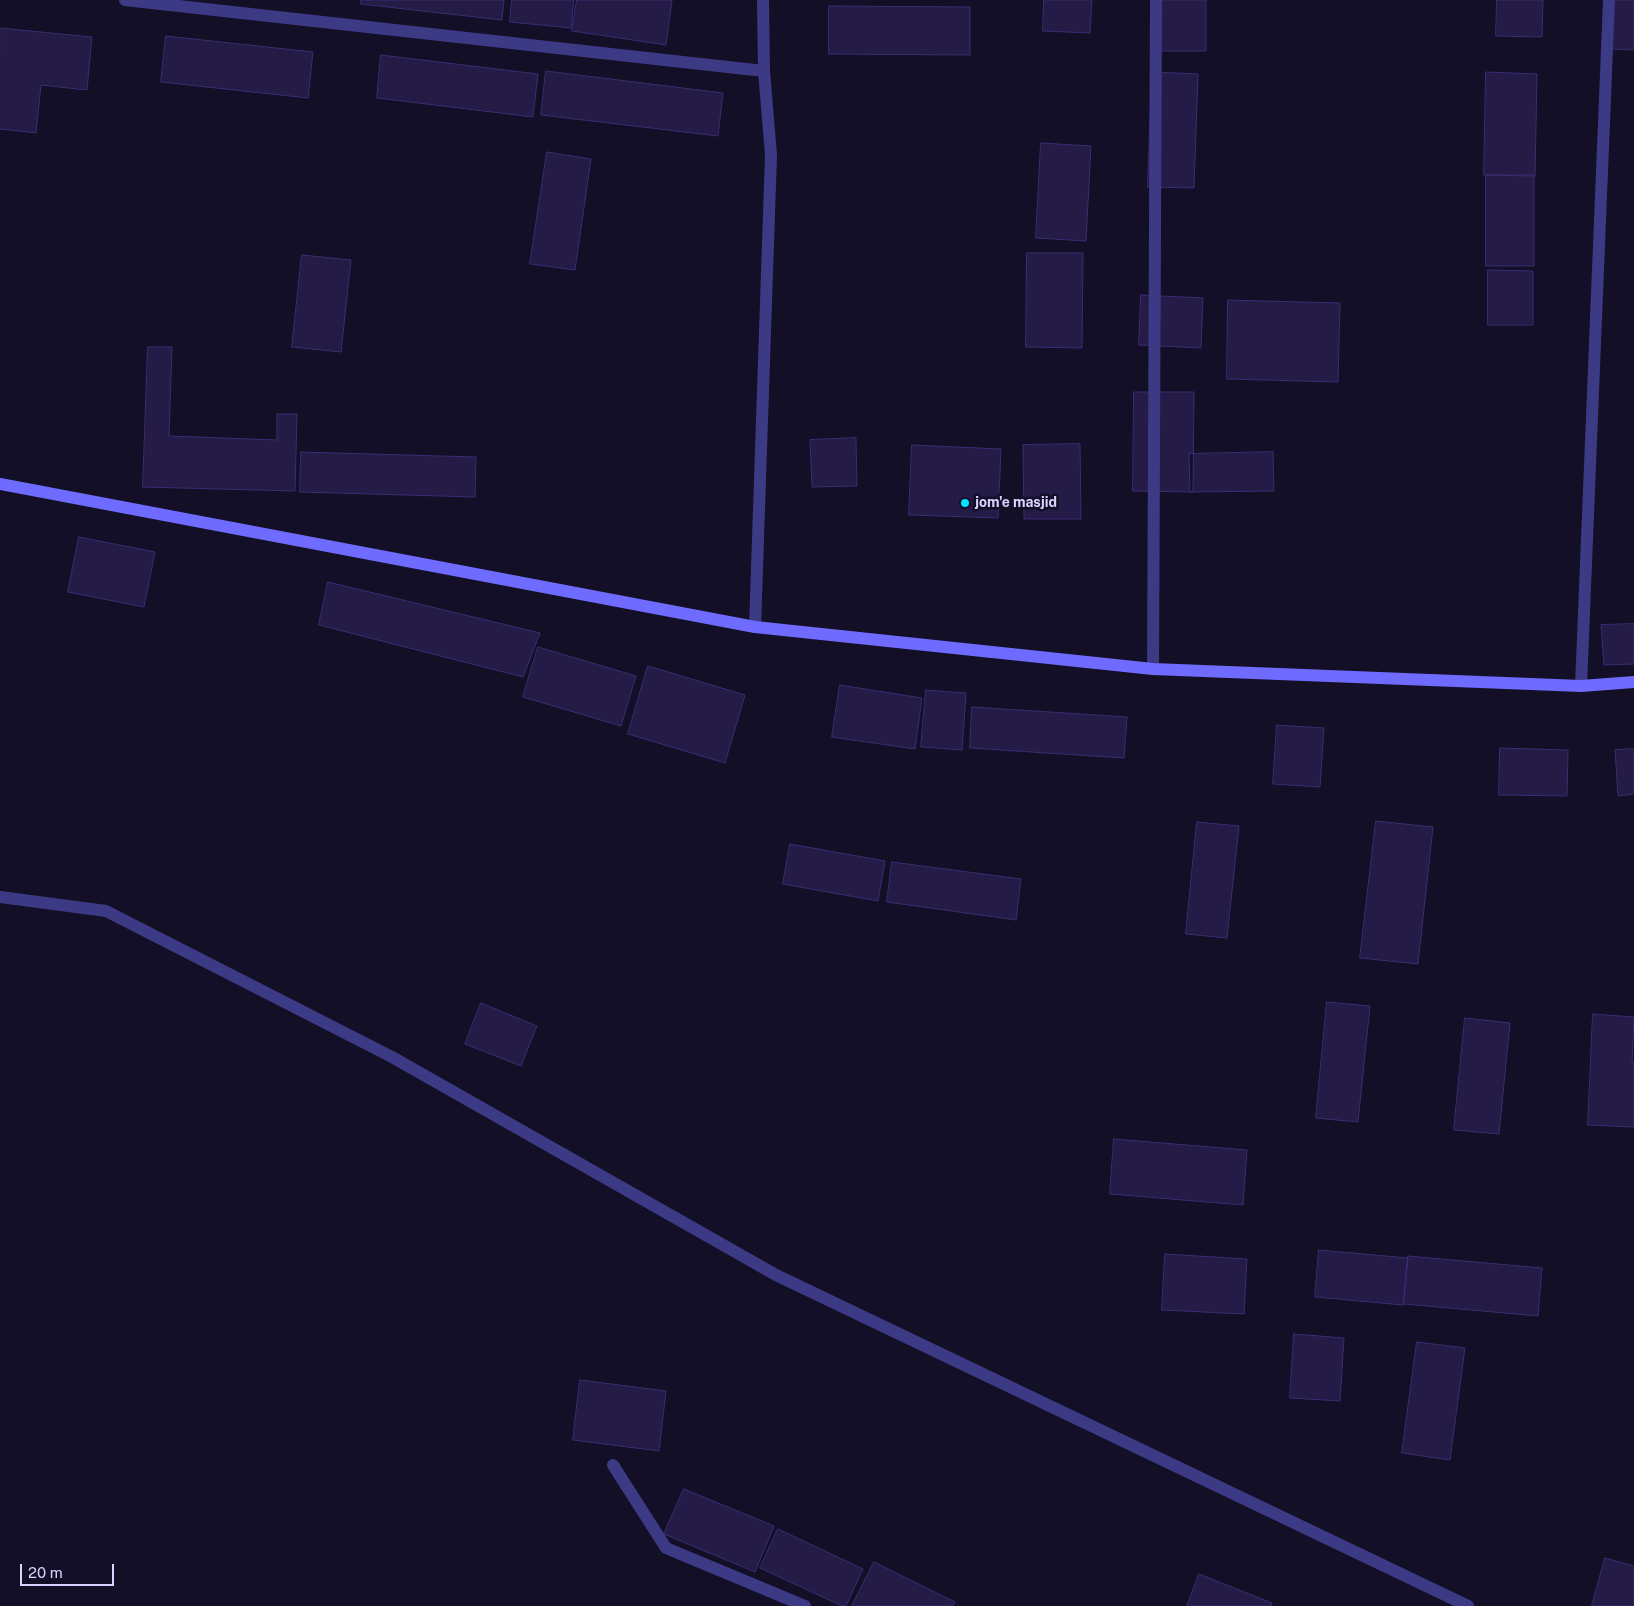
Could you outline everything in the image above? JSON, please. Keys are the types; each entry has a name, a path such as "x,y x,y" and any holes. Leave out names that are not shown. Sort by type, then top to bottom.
{"street":[{"path":"125,0 764,71"},
{"path":"756,628 771,154 764,71 763,0"},
{"path":"1153,669 1156,0"},
{"path":"1581,686 1609,0"},
{"path":"0,484 756,628 1153,669 1581,686 1634,682"},
{"path":"0,897 106,911 392,1057 776,1275 1468,1606"},
{"path":"614,1465 666,1548 805,1606"}],"building":[{"path":"361,0 504,0 502,20 361,4"},
{"path":"512,0 574,0 571,28 510,22"},
{"path":"577,0 672,0 666,45 572,31"},
{"path":"1044,0 1092,0 1090,33 1043,31"},
{"path":"1156,0 1206,0 1206,51 1156,51"},
{"path":"1497,0 1543,0 1542,37 1496,36"},
{"path":"1612,0 1634,0 1634,50 1610,49"},
{"path":"829,6 970,7 970,55 829,54"},
{"path":"0,28 92,37 87,90 41,85 36,133 0,129"},
{"path":"166,36 313,52 308,98 161,82"},
{"path":"381,55 538,74 533,117 377,98"},
{"path":"546,71 723,93 718,136 541,115"},
{"path":"1152,72 1198,74 1194,188 1148,187"},
{"path":"1486,72 1537,74 1535,176 1484,175"},
{"path":"1041,143 1091,146 1086,241 1036,238"},
{"path":"547,152 591,159 575,270 530,264"},
{"path":"1486,175 1534,175 1534,266 1486,266"},
{"path":"1027,253 1083,253 1082,348 1026,347"},
{"path":"302,255 351,260 341,352 292,347"},
{"path":"1488,270 1533,271 1533,325 1488,325"},
{"path":"1141,295 1203,298 1201,348 1139,345"},
{"path":"1228,300 1340,303 1338,382 1227,379"},
{"path":"148,347 172,347 169,436 277,440 277,414 297,414 295,491 143,487"},
{"path":"1134,392 1194,392 1193,492 1133,491"},
{"path":"856,438 857,486 812,487 810,440"},
{"path":"1080,444 1081,519 1024,519 1023,445"},
{"path":"912,445 1001,449 998,518 909,515"},
{"path":"301,452 476,457 475,497 300,492"},
{"path":"1273,452 1274,491 1190,492 1189,454"},
{"path":"79,537 155,552 144,607 68,592"},
{"path":"328,582 540,633 523,677 319,625"},
{"path":"1634,624 1634,664 1604,665 1601,625"},
{"path":"538,647 636,676 621,726 523,697"},
{"path":"648,666 745,695 725,763 628,734"},
{"path":"840,685 922,698 915,749 832,737"},
{"path":"926,690 966,693 962,750 921,747"},
{"path":"972,707 1127,717 1124,758 970,748"},
{"path":"1277,725 1324,728 1320,787 1273,784"},
{"path":"1500,748 1568,750 1567,796 1499,795"},
{"path":"1634,749 1634,794 1618,796 1615,750"},
{"path":"1376,821 1433,827 1418,964 1360,958"},
{"path":"1197,822 1239,826 1227,938 1186,934"},
{"path":"790,844 885,861 878,901 783,884"},
{"path":"892,862 1021,879 1016,920 887,902"},
{"path":"1327,1002 1370,1006 1358,1122 1316,1118"},
{"path":"481,1003 537,1026 521,1066 465,1044"},
{"path":"1593,1014 1634,1017 1632,1062 1634,1062 1634,1127 1588,1125"},
{"path":"1465,1018 1510,1023 1499,1134 1454,1130"},
{"path":"1114,1139 1247,1150 1243,1205 1110,1194"},
{"path":"1319,1250 1408,1258 1403,1305 1315,1297"},
{"path":"1165,1254 1247,1259 1244,1314 1162,1310"},
{"path":"1408,1256 1542,1268 1538,1316 1404,1304"},
{"path":"1294,1334 1344,1338 1340,1401 1290,1398"},
{"path":"1417,1342 1465,1348 1450,1460 1402,1453"},
{"path":"580,1380 666,1391 659,1451 573,1440"},
{"path":"684,1489 774,1526 755,1572 664,1534"},
{"path":"778,1529 863,1569 846,1606 842,1606 760,1568"},
{"path":"1605,1558 1634,1566 1634,1606 1592,1606"},
{"path":"874,1562 955,1602 953,1606 852,1606"},
{"path":"1199,1574 1272,1603 1271,1606 1187,1606"}],"place":[{"name":"jom'e masjid","path":"965,503"}]}
